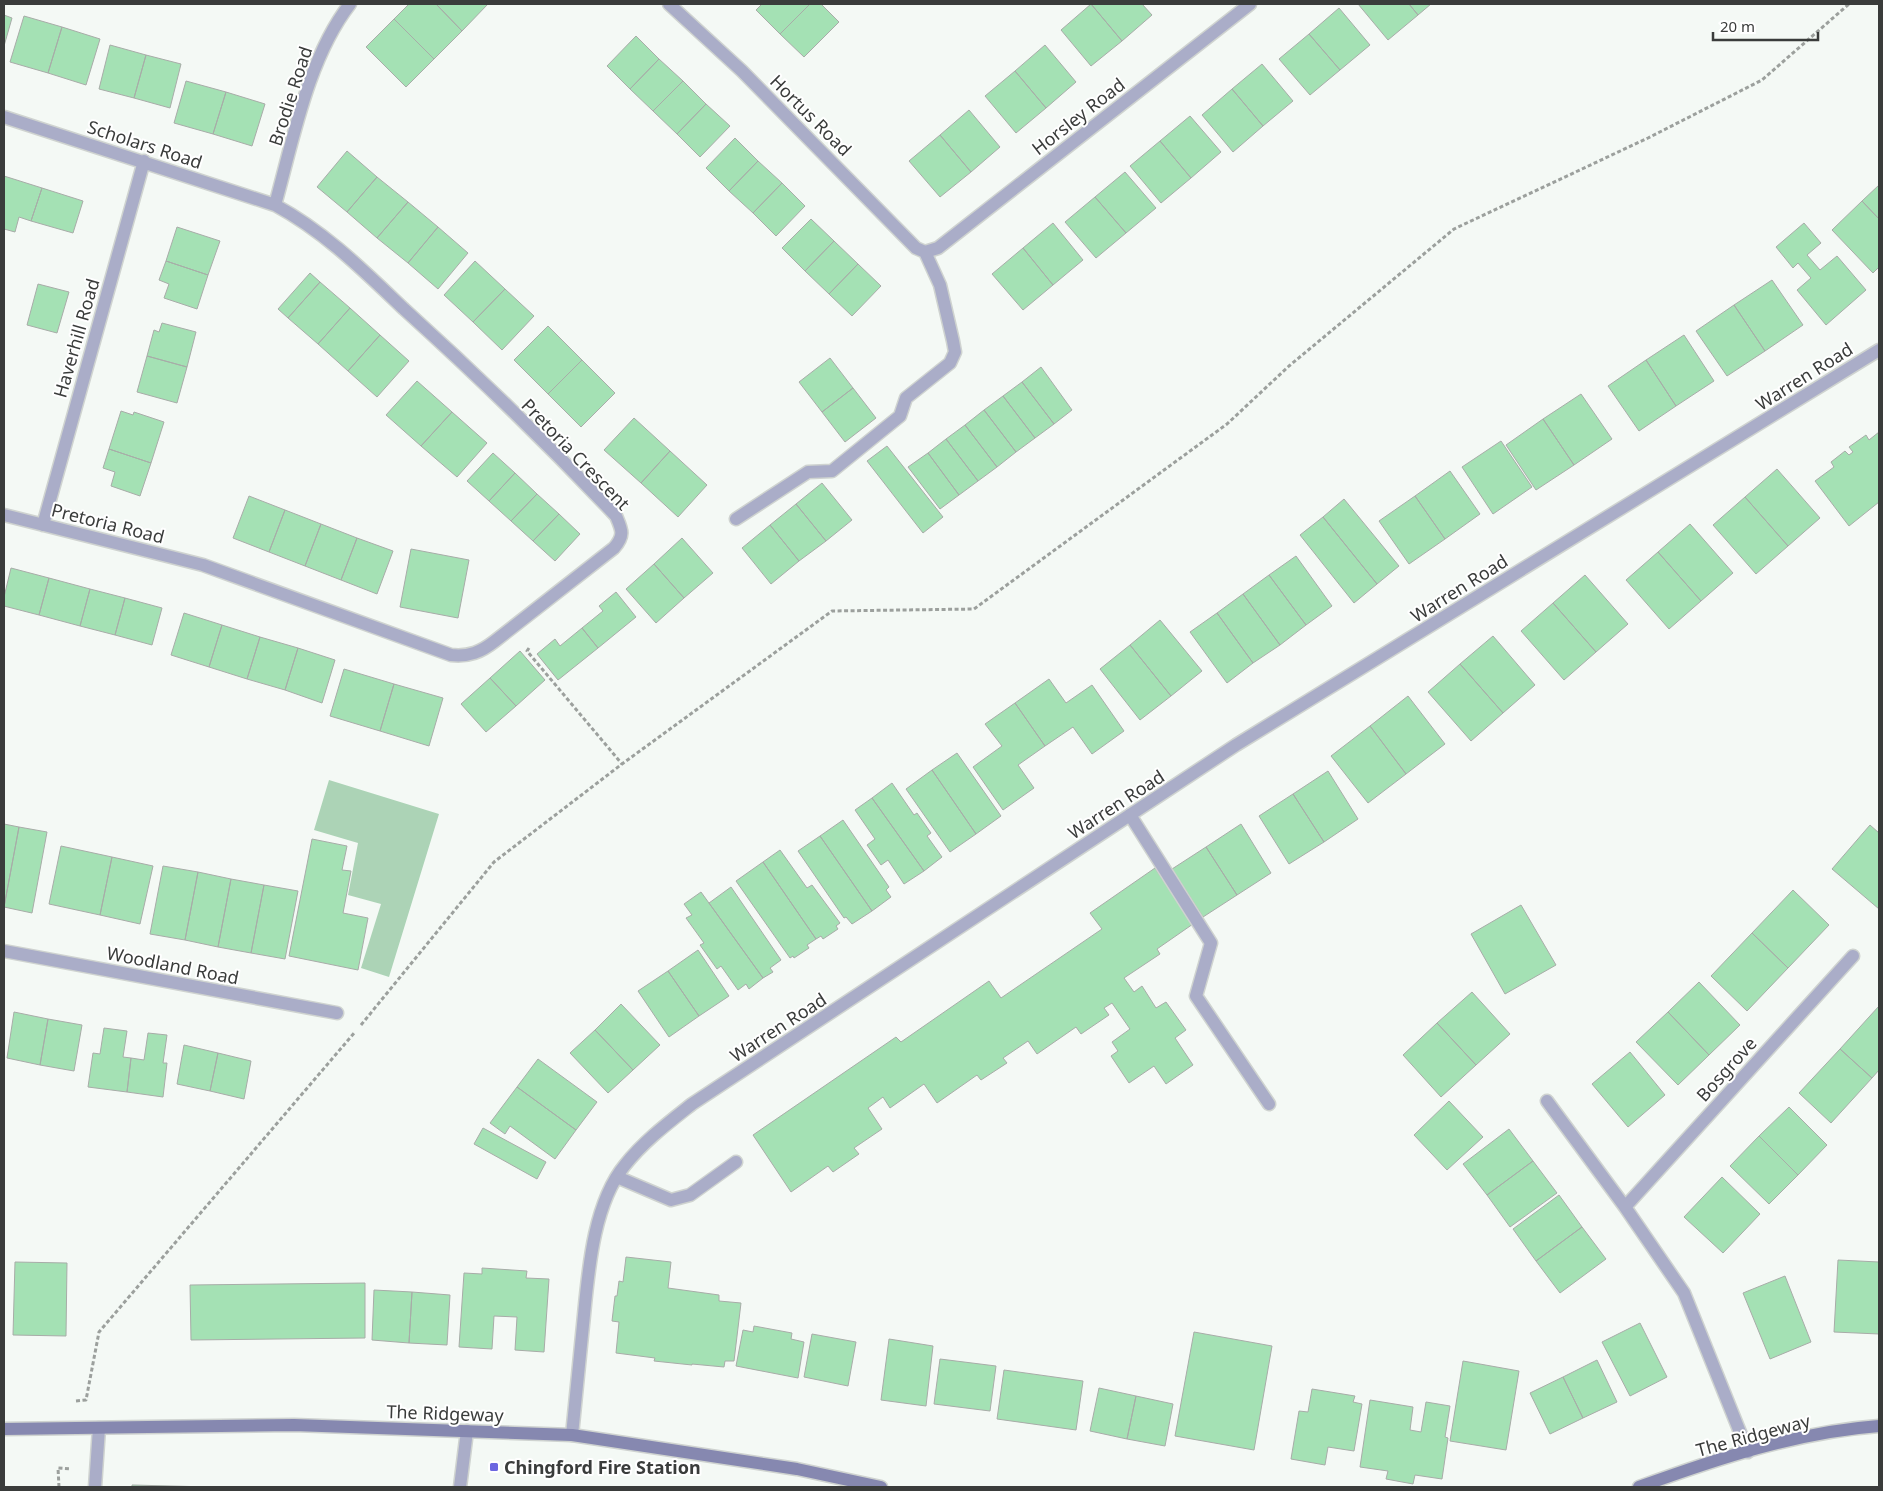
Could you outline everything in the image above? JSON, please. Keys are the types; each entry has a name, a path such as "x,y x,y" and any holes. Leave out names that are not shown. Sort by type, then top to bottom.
{"main road":[{"name":"The Ridgeway","path":"4,1429 294,1425 572,1435 797,1469 881,1487"},
{"name":"The Ridgeway","path":"1639,1487 1782,1442 1835,1431 1879,1426"}],"street":[{"name":"Brodie Road","path":"275,205 312,74 341,16 350,4"},
{"name":"Hortus Road","path":"669,4 742,71 916,248 925,252"},
{"name":"Horsley Road","path":"925,252 938,248 1250,4"},
{"name":"Scholars Road","path":"4,117 275,205"},
{"name":"Haverhill Road","path":"43,524 144,161"},
{"name":"Pretoria Crescent","path":"203,565 451,655 462,656 485,649 614,548 620,541 621,528 616,516 540,438 339,249 301,219 275,205"},
{"path":"736,519 808,472 832,471 900,416 906,398 950,363 955,352 953,342 940,285 925,252"},
{"name":"Warren Road","path":"572,1435 590,1264 597,1227 606,1198 624,1166 655,1133 692,1104 1244,740 1879,350"},
{"name":"Pretoria Road","path":"4,515 203,565"},
{"path":"1130,815 1211,943 1196,996 1269,1104"},
{"name":"Woodland Road","path":"4,951 337,1013"},
{"name":"Bosgrove","path":"1625,1207 1853,956"},
{"path":"1548,1101 1625,1207 1684,1293 1748,1452"},
{"path":"618,1177 671,1200 690,1195 736,1162"},
{"path":"95,1487 99,1428"},
{"path":"460,1487 467,1431"}],"path":[{"path":"70,1402 86,1400 98,1332 354,1034 494,862 622,764 832,611 974,609 1227,424 1290,366 1454,229 1648,138 1762,80 1849,4"},
{"path":"527,650 622,764"},
{"path":"58,1468 59,1487"}],"green space":[{"path":"329,780 439,814 389,977 361,968 381,904 348,895 358,843 314,830"}],"building":[{"path":"409,4 436,4 462,31 434,59 394,19"},
{"path":"436,4 488,4 462,31"},
{"path":"762,4 810,4 780,34 756,10"},
{"path":"810,4 821,4 839,22 804,57 780,34"},
{"path":"1091,4 1122,41 1091,66 1061,30"},
{"path":"1091,4 1142,4 1152,15 1122,41"},
{"path":"1358,4 1409,4 1418,15 1388,40"},
{"path":"1409,4 1431,4 1418,15"},
{"path":"1339,8 1370,45 1340,70 1309,34"},
{"path":"4,15 12,18 4,46"},
{"path":"24,16 62,27 48,73 10,62"},
{"path":"394,19 434,59 406,87 366,47"},
{"path":"62,27 100,39 86,85 48,73"},
{"path":"1309,34 1340,70 1310,95 1279,59"},
{"path":"636,36 659,59 630,89 607,66"},
{"path":"110,45 146,55 134,98 99,89"},
{"path":"1045,45 1076,82 1046,108 1015,71"},
{"path":"146,55 181,64 170,108 134,98"},
{"path":"659,59 683,81 653,111 630,89"},
{"path":"1262,64 1293,101 1263,126 1232,89"},
{"path":"1015,71 1046,108 1016,133 985,96"},
{"path":"186,81 226,92 213,134 174,123"},
{"path":"683,81 706,104 677,134 653,111"},
{"path":"1232,89 1263,126 1233,152 1202,115"},
{"path":"226,92 265,104 252,146 213,134"},
{"path":"706,104 730,126 700,157 677,134"},
{"path":"969,110 1000,147 971,172 940,135"},
{"path":"1190,116 1221,152 1191,178 1160,141"},
{"path":"940,135 971,172 940,197 909,161"},
{"path":"735,138 758,161 729,191 706,168"},
{"path":"1160,141 1191,178 1161,203 1130,166"},
{"path":"347,151 377,177 347,212 317,187"},
{"path":"758,161 782,183 753,213 729,191"},
{"path":"1125,172 1156,208 1126,233 1095,197"},
{"path":"4,176 42,188 31,221 19,217 15,232 4,229"},
{"path":"377,177 408,202 377,238 347,212"},
{"path":"782,183 805,206 776,236 753,213"},
{"path":"1879,185 1879,219 1862,201"},
{"path":"42,188 83,201 73,233 31,221"},
{"path":"1095,197 1126,233 1096,258 1065,222"},
{"path":"1862,201 1879,219 1879,267 1873,273 1832,230"},
{"path":"408,202 438,227 408,263 377,238"},
{"path":"811,219 834,241 805,271 782,248"},
{"path":"1053,223 1083,260 1053,285 1023,248"},
{"path":"1804,223 1821,243 1807,255 1820,270 1837,256 1866,290 1826,325 1797,290 1811,278 1798,263 1793,268 1776,247"},
{"path":"177,227 220,241 208,275 166,261"},
{"path":"438,227 468,253 438,289 408,263"},
{"path":"834,241 858,264 829,294 805,271"},
{"path":"1023,248 1053,285 1023,310 992,274"},
{"path":"166,261 208,275 197,309 164,298 169,284 159,280"},
{"path":"475,261 505,289 473,322 444,295"},
{"path":"858,264 881,286 852,316 829,294"},
{"path":"310,273 320,282 288,318 278,309"},
{"path":"1772,280 1803,325 1765,351 1734,305"},
{"path":"320,282 350,308 318,344 288,318"},
{"path":"38,284 69,292 57,333 27,325"},
{"path":"505,289 534,316 502,350 473,322"},
{"path":"1734,305 1765,351 1727,376 1696,331"},
{"path":"350,308 380,335 348,371 318,344"},
{"path":"162,323 196,332 187,367 147,356 154,330 159,332"},
{"path":"548,326 582,360 548,394 514,360"},
{"path":"380,335 409,361 377,397 348,371"},
{"path":"1684,335 1714,381 1676,406 1646,360"},
{"path":"147,356 187,367 177,403 137,392"},
{"path":"830,358 853,388 822,412 799,382"},
{"path":"582,360 615,393 581,427 548,394"},
{"path":"1646,360 1676,406 1639,431 1608,386"},
{"path":"1041,367 1072,410 1054,424 1022,382"},
{"path":"417,381 452,412 421,446 386,415"},
{"path":"1022,382 1054,424 1035,438 1003,396"},
{"path":"853,388 876,418 845,442 822,412"},
{"path":"1581,394 1612,439 1574,465 1543,419"},
{"path":"1003,396 1035,438 1016,452 984,410"},
{"path":"984,410 1016,452 997,467 965,425"},
{"path":"121,411 133,415 134,412 164,422 151,463 109,449"},
{"path":"452,412 487,443 457,477 421,446"},
{"path":"634,418 670,451 641,483 604,450"},
{"path":"1543,419 1574,465 1536,490 1506,445"},
{"path":"965,425 997,467 978,481 946,439"},
{"path":"1879,432 1879,502 1849,526 1815,481 1834,467 1831,462 1845,451 1849,455 1853,452 1849,447 1866,435 1869,440"},
{"path":"946,439 978,481 959,495 928,453"},
{"path":"1501,441 1532,487 1493,514 1462,467"},
{"path":"887,446 943,517 923,533 867,461"},
{"path":"109,449 151,463 140,496 111,486 115,472 103,468"},
{"path":"670,451 707,485 678,517 641,483"},
{"path":"493,453 515,473 489,501 467,481"},
{"path":"928,453 959,495 940,509 908,467"},
{"path":"1777,469 1820,518 1788,546 1745,497"},
{"path":"1450,471 1480,514 1445,539 1415,496"},
{"path":"515,473 537,494 511,521 489,501"},
{"path":"822,483 852,520 826,541 796,504"},
{"path":"537,494 559,514 533,541 511,521"},
{"path":"249,496 285,510 269,552 233,538"},
{"path":"1415,496 1445,539 1409,564 1379,521"},
{"path":"1745,497 1788,546 1756,574 1713,525"},
{"path":"1344,499 1399,566 1377,584 1323,517"},
{"path":"796,504 826,541 799,561 770,525"},
{"path":"285,510 321,524 305,566 269,552"},
{"path":"559,514 580,534 555,561 533,541"},
{"path":"1323,517 1377,584 1354,603 1300,535"},
{"path":"321,524 357,538 341,580 305,566"},
{"path":"1690,524 1733,573 1701,601 1658,552"},
{"path":"770,525 799,561 771,584 742,548"},
{"path":"357,538 393,551 377,594 341,580"},
{"path":"682,538 713,573 684,598 654,564"},
{"path":"411,549 469,560 458,618 400,607"},
{"path":"1658,552 1701,601 1669,629 1626,580"},
{"path":"1296,556 1332,606 1306,625 1269,575"},
{"path":"654,564 684,598 656,623 626,589"},
{"path":"11,568 49,578 39,615 4,606 4,597"},
{"path":"1269,575 1306,625 1280,645 1243,594"},
{"path":"1585,575 1628,624 1596,652 1553,603"},
{"path":"49,578 90,589 80,626 39,615"},
{"path":"90,589 125,598 115,635 80,626"},
{"path":"616,592 636,617 598,648 582,628 603,611 599,606"},
{"path":"1243,594 1280,645 1253,663 1217,613"},
{"path":"125,598 162,608 152,645 115,635"},
{"path":"1553,603 1596,652 1564,680 1521,631"},
{"path":"184,613 222,625 209,667 171,655"},
{"path":"1217,613 1253,663 1227,683 1190,632"},
{"path":"1160,620 1202,671 1171,696 1130,645"},
{"path":"222,625 260,637 247,679 209,667"},
{"path":"582,628 598,648 558,680 537,654 555,639 560,646"},
{"path":"1493,636 1535,685 1503,713 1460,664"},
{"path":"260,637 298,648 285,690 247,679"},
{"path":"1130,645 1171,696 1140,720 1100,669"},
{"path":"298,648 335,660 322,703 285,690"},
{"path":"520,651 545,680 516,706 490,678"},
{"path":"1460,664 1503,713 1471,741 1428,692"},
{"path":"344,669 394,684 380,731 330,716"},
{"path":"490,678 516,706 486,732 461,704"},
{"path":"1049,679 1066,703 1092,685 1124,731 1092,754 1073,727 1045,746 1015,703"},
{"path":"394,684 443,698 429,746 380,731"},
{"path":"1408,696 1445,744 1406,774 1370,726"},
{"path":"1015,703 1045,746 1018,765 1034,788 1003,810 973,767 1002,746 985,724"},
{"path":"1370,726 1406,774 1368,803 1331,756"},
{"path":"957,753 1001,816 976,834 932,770"},
{"path":"932,770 976,834 950,852 906,789"},
{"path":"1328,771 1358,819 1324,842 1293,794"},
{"path":"892,783 914,815 917,813 931,833 927,836 942,857 924,871 872,798"},
{"path":"1293,794 1324,842 1289,864 1259,816"},
{"path":"872,798 924,871 904,884 888,860 881,865 867,845 875,839 855,810"},
{"path":"843,820 889,887 886,890 891,897 872,911 820,836"},
{"path":"4,824 19,827 4,907"},
{"path":"1241,824 1271,873 1237,895 1206,847"},
{"path":"1870,825 1879,833 1879,909 1832,869"},
{"path":"19,827 47,832 32,913 4,907"},
{"path":"820,836 872,911 852,924 846,917 844,918 798,851"},
{"path":"312,839 347,846 342,870 351,871 343,913 368,918 358,970 289,956"},
{"path":"61,846 112,857 100,915 49,904"},
{"path":"1206,847 1237,895 1203,917 1172,869"},
{"path":"780,850 807,888 812,885 840,923 836,926 838,929 823,939 821,936 816,939 763,862"},
{"path":"112,857 153,866 140,924 100,915"},
{"path":"763,862 816,939 807,945 809,948 794,958 793,956 790,958 736,881"},
{"path":"163,866 198,872 185,940 150,934"},
{"path":"1155,868 1193,924 1157,949 1160,954 1124,978 1134,992 1142,986 1156,1008 1166,1002 1186,1030 1175,1038 1193,1065 1166,1084 1154,1066 1129,1083 1111,1056 1118,1051 1112,1042 1130,1029 1112,1003 1104,1008 1109,1015 1081,1034 1076,1027 1037,1054 1028,1041 1003,1058 1007,1063 981,1080 977,1075 937,1103 924,1084 890,1108 883,1097 868,1108 882,1129 854,1148 859,1154 833,1172 828,1166 791,1192 753,1135 896,1037 901,1042 989,981 1001,998 1102,929 1090,913"},
{"path":"198,872 231,879 218,947 185,940"},
{"path":"231,879 264,885 251,953 218,947"},
{"path":"264,885 298,891 285,959 251,953"},
{"path":"731,887 781,960 770,968 773,972 763,978 709,903"},
{"path":"1793,890 1829,925 1788,968 1752,933"},
{"path":"701,892 763,978 749,989 746,984 738,990 721,966 717,969 700,945 704,943 686,918 692,915 684,904"},
{"path":"1521,905 1556,965 1505,994 1471,934"},
{"path":"1752,933 1788,968 1747,1011 1711,976"},
{"path":"698,950 729,996 699,1016 668,971"},
{"path":"668,971 699,1016 669,1037 638,991"},
{"path":"1699,982 1740,1025 1709,1055 1668,1012"},
{"path":"1472,992 1510,1034 1476,1065 1437,1023"},
{"path":"621,1004 660,1045 633,1070 595,1030"},
{"path":"1879,1006 1879,1070 1872,1078 1840,1049"},
{"path":"14,1012 48,1019 40,1065 7,1058"},
{"path":"1668,1012 1709,1055 1678,1085 1636,1042"},
{"path":"48,1019 82,1025 74,1071 40,1065"},
{"path":"1437,1023 1476,1065 1441,1097 1403,1055"},
{"path":"104,1028 127,1031 123,1057 131,1058 127,1092 88,1087 93,1053 100,1054"},
{"path":"595,1030 633,1070 608,1093 570,1053"},
{"path":"148,1033 167,1035 163,1063 167,1063 163,1097 127,1092 131,1058 144,1060"},
{"path":"184,1045 218,1053 210,1091 177,1084"},
{"path":"1840,1049 1872,1078 1831,1123 1799,1093"},
{"path":"1630,1052 1665,1095 1628,1127 1592,1084"},
{"path":"218,1053 251,1061 244,1099 210,1091"},
{"path":"538,1059 597,1102 576,1130 517,1087"},
{"path":"517,1087 576,1130 555,1159 510,1126 505,1134 490,1123"},
{"path":"1449,1101 1483,1137 1447,1170 1414,1135"},
{"path":"1789,1107 1827,1145 1798,1175 1759,1136"},
{"path":"483,1128 546,1162 537,1179 474,1144"},
{"path":"1509,1129 1533,1161 1487,1195 1463,1164"},
{"path":"1759,1136 1798,1175 1769,1204 1730,1166"},
{"path":"1533,1161 1557,1193 1510,1227 1487,1195"},
{"path":"1722,1177 1760,1214 1723,1253 1684,1217"},
{"path":"1559,1195 1582,1227 1536,1261 1513,1229"},
{"path":"1582,1227 1606,1259 1560,1293 1536,1261"},
{"path":"626,1257 671,1262 668,1288 719,1295 719,1301 741,1303 734,1361 725,1361 724,1367 692,1365 654,1361 655,1358 616,1353 619,1322 612,1321 619,1281 623,1282"},
{"path":"1838,1260 1879,1262 1879,1334 1834,1332"},
{"path":"15,1262 67,1263 66,1336 13,1335"},
{"path":"482,1268 527,1271 526,1278 549,1279 544,1352 515,1350 517,1317 494,1316 492,1349 459,1347 464,1273 482,1274"},
{"path":"1785,1276 1811,1342 1770,1359 1743,1293"},
{"path":"365,1283 365,1338 191,1340 190,1285"},
{"path":"374,1290 412,1292 409,1343 372,1340"},
{"path":"412,1292 450,1295 447,1345 409,1343"},
{"path":"1640,1323 1667,1377 1630,1396 1602,1342"},
{"path":"754,1326 792,1333 791,1339 804,1342 798,1378 736,1366 743,1330 753,1332"},
{"path":"1194,1332 1272,1346 1254,1450 1175,1436"},
{"path":"812,1334 856,1342 848,1386 804,1377"},
{"path":"889,1339 933,1346 926,1406 881,1400"},
{"path":"940,1359 996,1366 990,1411 934,1404"},
{"path":"1597,1360 1617,1402 1583,1418 1563,1377"},
{"path":"1463,1361 1519,1371 1506,1450 1450,1441"},
{"path":"1004,1370 1083,1381 1076,1430 997,1419"},
{"path":"1563,1377 1583,1418 1550,1434 1530,1393"},
{"path":"1099,1388 1136,1396 1127,1439 1090,1431"},
{"path":"1312,1389 1355,1396 1353,1402 1362,1404 1354,1451 1328,1447 1325,1465 1291,1459 1299,1411 1308,1412"},
{"path":"1136,1396 1173,1404 1165,1446 1127,1439"},
{"path":"1370,1400 1413,1407 1410,1430 1421,1432 1426,1402 1450,1406 1445,1437 1448,1438 1442,1479 1415,1475 1413,1484 1386,1479 1388,1471 1360,1467"},
{"path":"132,1485 210,1487 132,1487"}],"place":[{"name":"Chingford Fire Station","path":"494,1467"}]}
